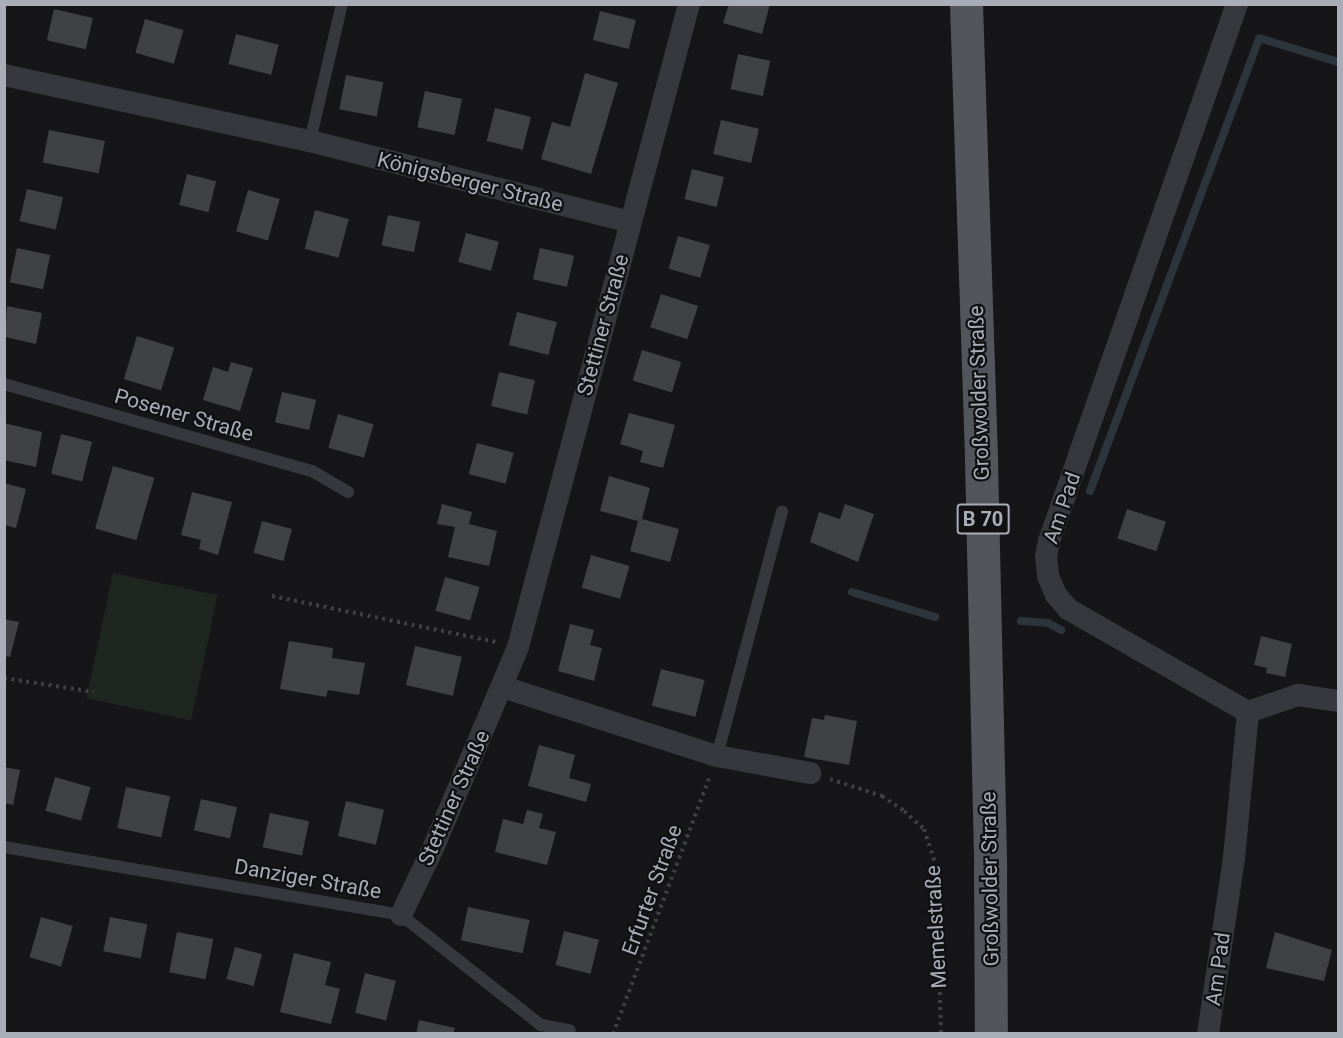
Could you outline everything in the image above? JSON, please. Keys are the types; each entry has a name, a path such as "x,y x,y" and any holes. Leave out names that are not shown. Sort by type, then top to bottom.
{"main road":[{"name":"Großwolder Straße","path":"966,4 982,496 991,1034"}],"street":[{"name":"Stettiner Straße","path":"401,915 434,846 518,647 689,4"},
{"name":"Am Pad","path":"1208,1034 1233,858 1248,712 1068,609 1056,595 1048,576 1046,556 1049,541 1237,4"},
{"name":"Königsberger Straße","path":"4,75 310,141 630,222"},
{"path":"502,687 717,756 810,773"},
{"path":"1248,712 1298,695 1338,701"}],"lane":[{"path":"310,141 342,4"},
{"name":"Posener Straße","path":"4,384 312,471 348,492"},
{"path":"717,756 782,513"},
{"name":"Danziger Straße","path":"4,847 401,915 541,1025 570,1030"}],"path":[{"path":"272,596 518,647"},
{"path":"4,678 94,692"},
{"name":"Erfurter Straße","path":"613,1034 717,756"},
{"name":"Memelstraße","path":"810,773 882,796 904,811 924,830 936,865 941,1034"}],"shaded area":[{"path":"113,573 218,595 191,720 86,698"}],"building":[{"path":"729,4 770,4 762,34 723,23"},
{"path":"54,9 93,18 86,49 47,40"},
{"path":"600,11 636,20 629,49 593,40"},
{"path":"145,19 183,30 174,64 135,53"},
{"path":"236,34 279,45 271,75 229,64"},
{"path":"738,54 770,61 763,96 731,89"},
{"path":"585,73 618,83 591,174 541,159 552,122 570,127"},
{"path":"346,75 383,82 377,117 339,109"},
{"path":"425,91 462,99 454,135 417,127"},
{"path":"495,108 531,117 523,150 487,141"},
{"path":"721,120 759,129 751,163 713,154"},
{"path":"49,130 105,141 99,173 43,162"},
{"path":"692,169 724,177 717,207 685,199"},
{"path":"187,174 216,181 208,212 179,205"},
{"path":"27,189 63,197 56,229 20,221"},
{"path":"248,190 280,199 268,240 236,231"},
{"path":"315,210 349,219 338,258 305,249"},
{"path":"388,215 420,222 414,252 382,245"},
{"path":"466,233 499,242 491,271 458,262"},
{"path":"678,236 710,245 700,278 669,269"},
{"path":"17,248 50,255 43,289 10,282"},
{"path":"540,248 574,256 567,287 533,279"},
{"path":"661,294 698,306 687,339 650,327"},
{"path":"7,306 42,313 36,344 5,337"},
{"path":"517,312 557,322 549,355 509,345"},
{"path":"137,336 174,347 161,390 124,379"},
{"path":"642,350 681,362 672,393 633,381"},
{"path":"231,362 253,368 240,411 203,400 213,367 228,372"},
{"path":"499,372 535,380 527,414 491,406"},
{"path":"282,392 316,400 309,430 275,422"},
{"path":"629,413 675,425 663,468 640,462 643,451 620,444"},
{"path":"338,414 374,424 364,458 328,448"},
{"path":"4,423 42,432 36,467 4,460"},
{"path":"61,434 92,442 82,482 51,474"},
{"path":"477,443 514,453 505,484 469,474"},
{"path":"113,466 154,478 136,540 95,528"},
{"path":"609,476 650,488 642,519 679,529 670,562 630,551 638,521 600,511"},
{"path":"4,483 26,489 16,528 4,525"},
{"path":"192,492 232,502 218,555 199,549 201,540 181,535"},
{"path":"442,504 472,512 469,524 497,531 489,566 448,557 455,527 437,524"},
{"path":"845,504 874,514 858,562 810,542 819,512 840,519"},
{"path":"1127,509 1166,522 1156,551 1117,538"},
{"path":"262,521 292,529 283,561 253,553"},
{"path":"591,555 629,566 620,599 582,588"},
{"path":"445,577 480,587 470,621 435,611"},
{"path":"4,619 19,622 10,657 4,656"},
{"path":"570,624 594,630 590,645 602,648 594,681 558,671"},
{"path":"1261,636 1292,644 1285,677 1266,673 1267,668 1254,665"},
{"path":"289,641 333,648 332,658 365,663 359,695 328,690 326,697 280,689"},
{"path":"415,646 462,657 453,696 406,685"},
{"path":"661,669 705,680 695,717 652,706"},
{"path":"825,715 857,721 849,765 804,757 812,718 824,720"},
{"path":"539,745 575,755 569,778 591,784 586,802 528,786"},
{"path":"4,767 20,770 13,805 4,803"},
{"path":"55,777 91,787 81,821 45,811"},
{"path":"126,787 170,796 161,837 117,828"},
{"path":"201,799 237,807 230,839 194,830"},
{"path":"346,801 384,810 376,845 338,836"},
{"path":"527,810 543,814 539,828 556,832 547,865 495,852 503,819 523,824"},
{"path":"270,813 309,821 302,856 263,847"},
{"path":"468,907 530,920 523,953 461,940"},
{"path":"41,917 73,926 61,966 29,957"},
{"path":"110,917 147,924 141,959 103,951"},
{"path":"564,931 599,940 590,974 556,965"},
{"path":"177,932 213,939 205,979 169,972"},
{"path":"1275,932 1332,950 1324,981 1266,968"},
{"path":"235,947 262,954 254,986 226,979"},
{"path":"294,953 331,962 325,985 340,989 331,1024 280,1012"},
{"path":"365,973 396,981 386,1021 355,1013"},
{"path":"419,1020 455,1028 453,1034 416,1034"}],"waterway":[{"path":"1090,491 1259,38 1338,62"},
{"path":"852,592 935,617"},
{"path":"1021,621 1048,623 1061,630"}]}
